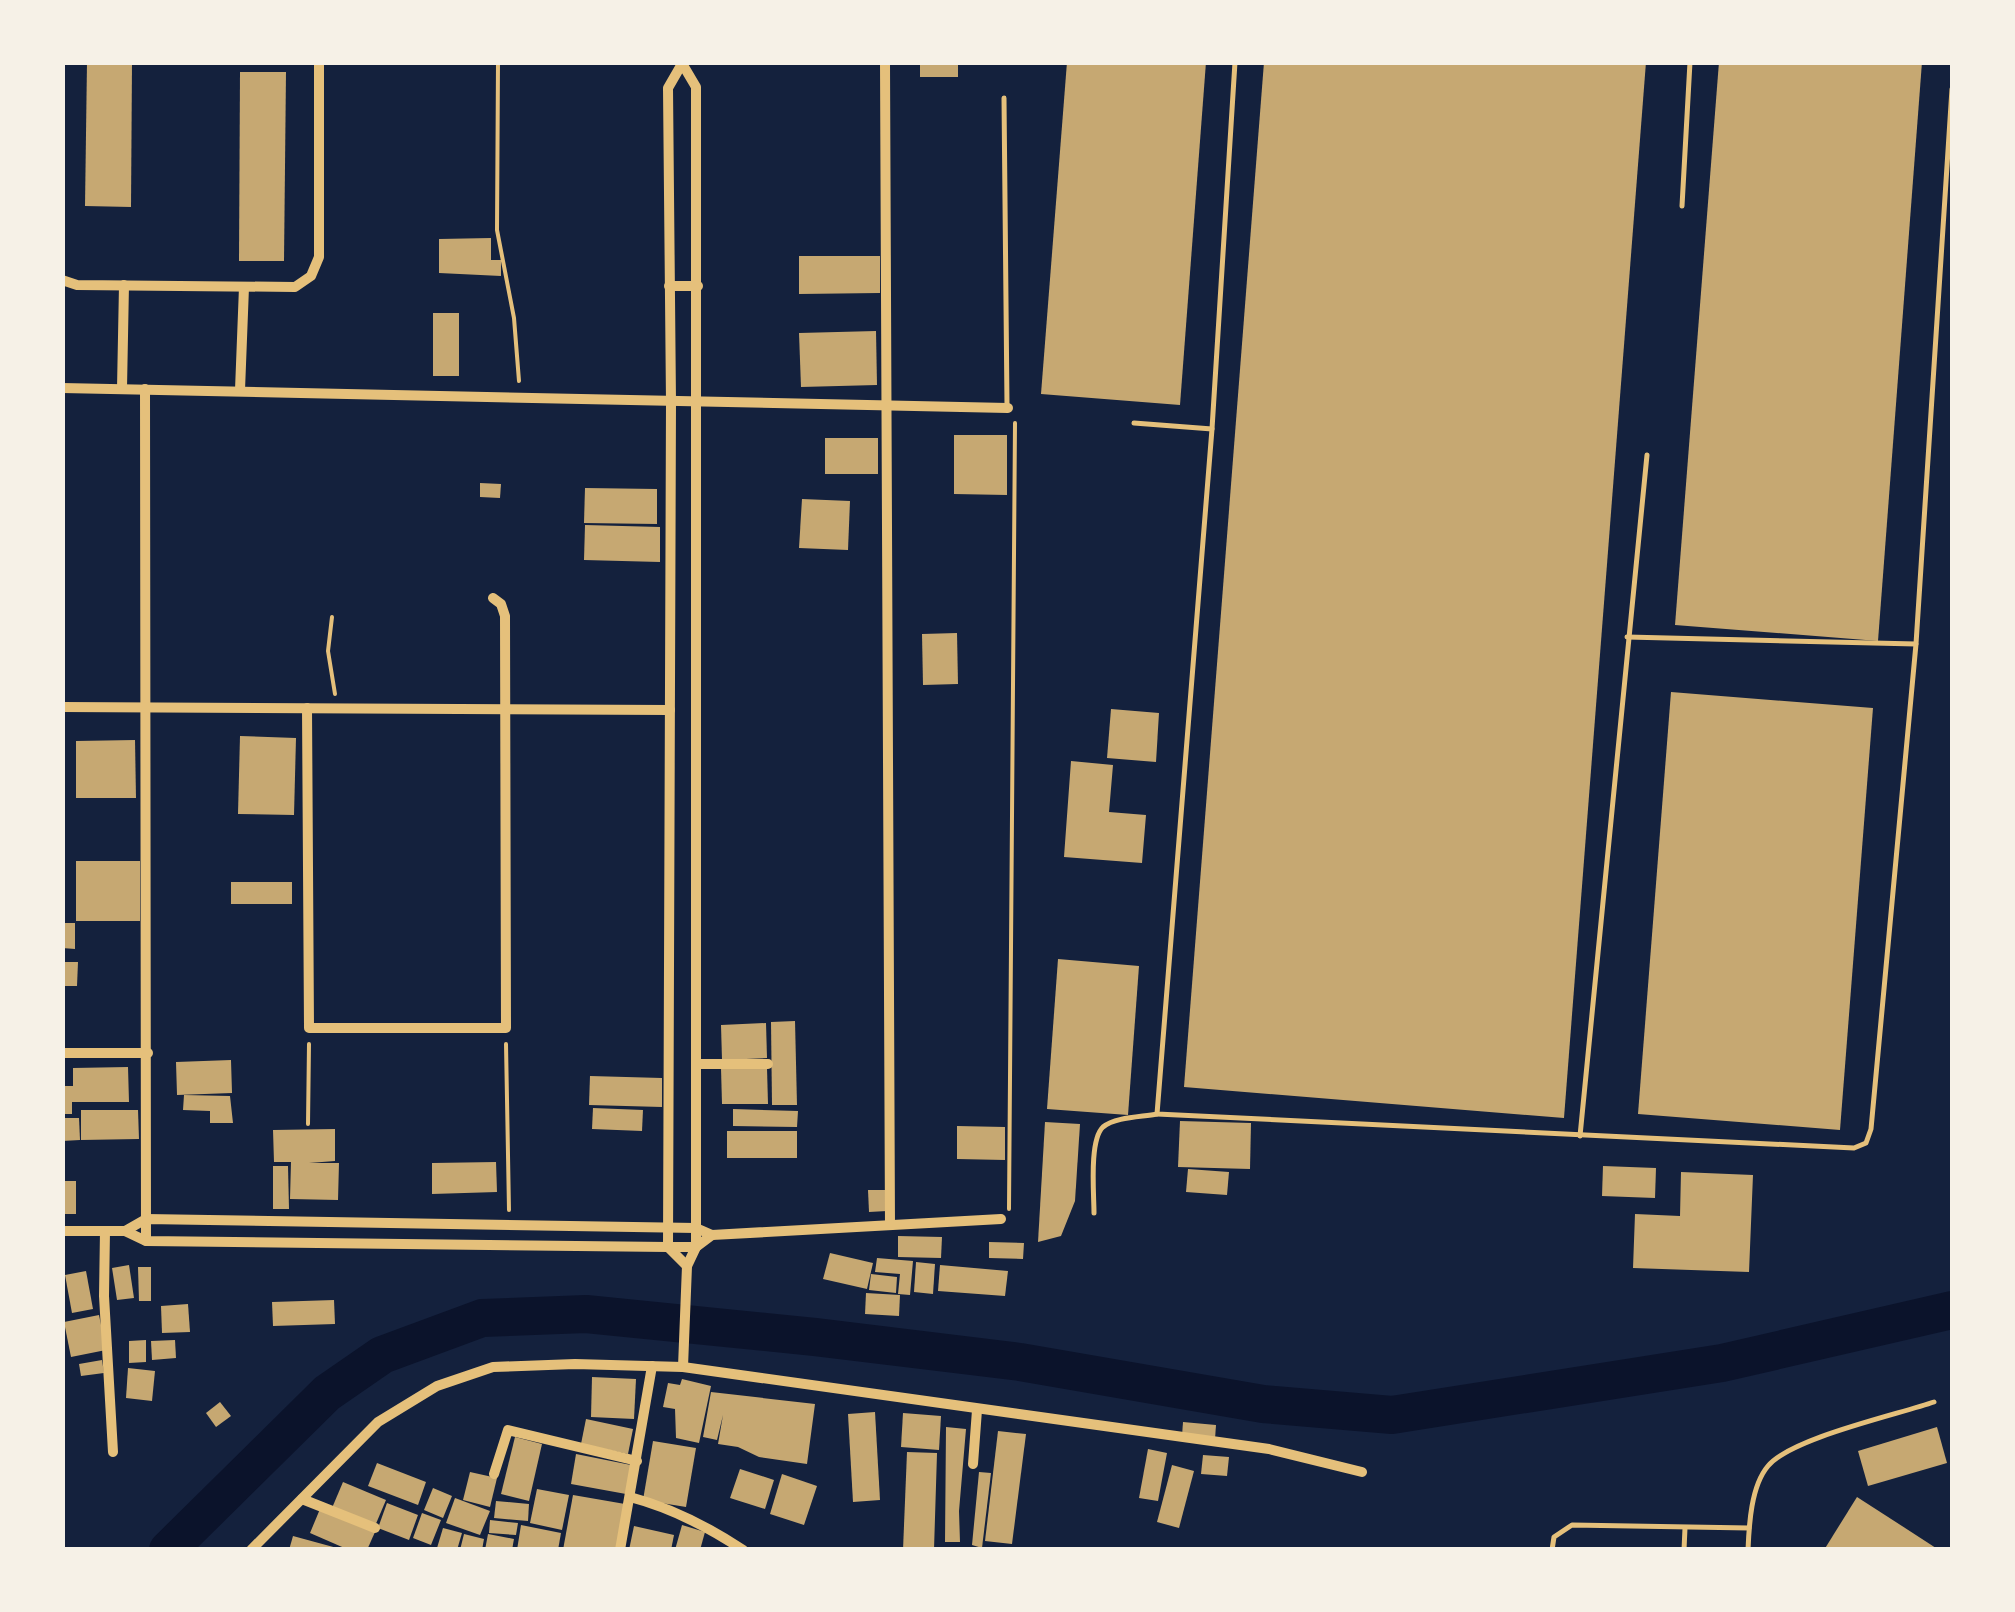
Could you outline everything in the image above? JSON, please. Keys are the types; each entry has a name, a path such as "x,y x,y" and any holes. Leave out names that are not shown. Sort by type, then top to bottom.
{"street":[{"path":"62,280 77,285 295,287 312,276 320,257 319,62"},
{"path":"884,62 890,1225"},
{"path":"684,1361 688,1266 696,1247 698,286 696,88 683,64 668,88 668,1247 688,1266"},
{"path":"122,388 124,285"},
{"path":"669,286 698,286"},
{"path":"240,390 244,287"},
{"path":"62,388 1008,408"},
{"path":"145,389 146,1241"},
{"path":"670,585 696,586"},
{"path":"307,708 309,1028 506,1028 505,616 501,604 492,598"},
{"path":"62,707 670,710"},
{"path":"670,748 696,748"},
{"path":"670,872 696,871"},
{"path":"670,964 696,964"},
{"path":"62,1053 148,1053"},
{"path":"696,1064 768,1064"},
{"path":"125,1232 146,1219 669,1227 696,1228 712,1235 1001,1218"},
{"path":"273,1221 273,1242"},
{"path":"431,1244 432,1224"},
{"path":"62,1231 125,1232 146,1241 668,1247 696,1247 712,1235"},
{"path":"105,1232 104,1296 113,1452"},
{"path":"251,1550 378,1422 437,1386 492,1367 652,1366 684,1361 977,1410 1269,1449 1362,1472"},
{"path":"620,1550 652,1366"},
{"path":"973,1464 977,1410"},
{"path":"494,1474 508,1430 638,1461"},
{"path":"630,1497 665,1506 743,1550"},
{"path":"302,1498 375,1528"},
{"path":"718,1550 724,1537"}],"lane":[{"path":"1157,1114 1212,429 1234,62"},
{"path":"1682,206 1690,62"},
{"path":"1094,1213 1095,1139 1104,1126 1157,1114 1854,1148 1866,1143 1872,1129 1916,644 1952,89"},
{"path":"1004,98 1008,408"},
{"path":"1134,424 1212,429"},
{"path":"1580,1136 1647,455"},
{"path":"1627,637 1916,644"},
{"path":"1748,1550 1749,1528 1766,1468 1788,1449 1934,1402"},
{"path":"1552,1550 1554,1537 1572,1525 1749,1528"},
{"path":"1684,1550 1685,1528"}],"path":[{"path":"498,62 498,230 516,328 520,396"},
{"path":"1001,1218 1009,1213 1010,1193 1016,414 1008,408"},
{"path":"332,617 328,635 330,670 338,708"},
{"path":"308,1124 309,1028"},
{"path":"506,1028 509,1224"}],"building":[{"path":"87,62 132,62 131,207 85,206"},
{"path":"920,62 958,62 958,77 920,77"},
{"path":"1067,62 1206,62 1180,405 1041,394"},
{"path":"1264,62 1646,62 1564,1118 1184,1087"},
{"path":"1719,62 1922,62 1878,641 1675,625"},
{"path":"240,72 286,72 284,261 239,261"},
{"path":"491,238 491,260 501,260 501,276 439,273 439,239"},
{"path":"799,256 880,256 880,293 799,294"},
{"path":"433,313 459,313 459,376 433,376"},
{"path":"876,331 877,385 801,387 799,333"},
{"path":"954,435 1007,435 1007,495 954,494"},
{"path":"825,438 878,438 878,474 825,474"},
{"path":"480,483 501,484 500,498 480,497"},
{"path":"585,488 657,489 657,524 584,523"},
{"path":"802,499 850,501 848,550 799,548"},
{"path":"585,525 660,527 660,562 584,560"},
{"path":"957,633 958,684 923,685 922,634"},
{"path":"1671,692 1873,708 1840,1130 1638,1114"},
{"path":"1111,709 1159,713 1156,762 1107,758"},
{"path":"240,736 296,738 294,815 238,814"},
{"path":"135,740 136,798 76,798 76,741"},
{"path":"1071,761 1113,765 1109,812 1146,815 1142,863 1064,857"},
{"path":"76,861 140,861 140,921 76,921"},
{"path":"231,882 292,882 292,904 231,904"},
{"path":"62,923 75,923 75,949 62,948"},
{"path":"1058,959 1139,966 1128,1115 1047,1109"},
{"path":"62,962 78,962 77,986 62,986"},
{"path":"795,1021 797,1105 772,1105 771,1022"},
{"path":"766,1023 767,1058 722,1060 721,1025"},
{"path":"231,1060 232,1093 177,1095 176,1062"},
{"path":"128,1067 129,1102 72,1102 72,1114 62,1114 62,1086 73,1086 73,1068"},
{"path":"721,1068 767,1068 768,1104 722,1104"},
{"path":"590,1076 662,1078 662,1107 589,1105"},
{"path":"184,1095 230,1096 233,1123 210,1123 210,1111 183,1110"},
{"path":"593,1108 643,1110 642,1131 592,1129"},
{"path":"733,1109 798,1111 797,1127 733,1126"},
{"path":"81,1110 138,1110 139,1139 81,1140"},
{"path":"62,1118 79,1118 80,1140 62,1141"},
{"path":"1180,1121 1251,1123 1250,1169 1178,1167"},
{"path":"1045,1122 1080,1124 1075,1201 1061,1236 1038,1242"},
{"path":"957,1126 1005,1127 1005,1160 957,1159"},
{"path":"335,1129 335,1161 309,1163 339,1163 338,1200 290,1199 291,1162 274,1162 273,1130"},
{"path":"727,1131 797,1131 797,1158 727,1158"},
{"path":"496,1162 497,1192 432,1194 432,1163"},
{"path":"273,1166 288,1166 289,1209 273,1209"},
{"path":"1603,1166 1656,1168 1655,1198 1602,1196"},
{"path":"1188,1169 1229,1172 1227,1195 1186,1192"},
{"path":"1681,1172 1753,1175 1749,1272 1633,1268 1635,1214 1680,1216"},
{"path":"62,1181 76,1181 76,1214 62,1214"},
{"path":"868,1190 886,1190 887,1211 869,1212"},
{"path":"898,1236 942,1237 941,1258 898,1257"},
{"path":"989,1242 1024,1243 1023,1259 989,1258"},
{"path":"830,1253 873,1263 867,1289 823,1279"},
{"path":"877,1258 913,1261 910,1295 898,1294 900,1274 875,1272"},
{"path":"916,1262 935,1264 933,1294 914,1292"},
{"path":"129,1265 134,1298 117,1300 112,1268"},
{"path":"940,1265 1008,1271 1005,1296 938,1291"},
{"path":"138,1267 151,1267 151,1301 139,1301"},
{"path":"86,1271 93,1309 72,1313 65,1275"},
{"path":"871,1274 897,1277 896,1293 869,1290"},
{"path":"866,1293 900,1295 899,1316 865,1314"},
{"path":"334,1300 335,1324 273,1326 272,1302"},
{"path":"188,1304 190,1332 162,1333 161,1306"},
{"path":"99,1315 106,1350 71,1357 64,1322"},
{"path":"146,1340 146,1362 129,1363 129,1341"},
{"path":"175,1340 176,1358 152,1360 151,1341"},
{"path":"102,1360 104,1373 81,1376 79,1364"},
{"path":"128,1368 155,1371 152,1401 126,1398"},
{"path":"592,1377 636,1379 634,1419 591,1417"},
{"path":"682,1379 711,1386 699,1443 676,1438 675,1409 663,1407 668,1383 680,1385"},
{"path":"711,1392 815,1404 807,1464 759,1457 738,1447 718,1444 723,1415 717,1440 703,1437"},
{"path":"220,1402 231,1416 216,1427 206,1413"},
{"path":"875,1412 880,1500 853,1502 848,1414"},
{"path":"903,1413 941,1416 939,1450 901,1447"},
{"path":"586,1419 633,1429 628,1454 581,1444"},
{"path":"1183,1422 1216,1425 1215,1439 1182,1436"},
{"path":"946,1427 966,1429 960,1542 945,1542"},
{"path":"1937,1427 1947,1463 1868,1486 1858,1451"},
{"path":"998,1431 1026,1434 1012,1544 985,1541"},
{"path":"515,1437 542,1444 529,1501 501,1494"},
{"path":"653,1441 696,1448 686,1507 643,1500"},
{"path":"1148,1449 1167,1453 1158,1501 1139,1498"},
{"path":"907,1452 937,1453 934,1550 903,1550"},
{"path":"576,1454 631,1465 626,1494 571,1484"},
{"path":"1203,1455 1229,1457 1227,1476 1201,1474"},
{"path":"377,1463 426,1482 418,1505 368,1486"},
{"path":"1172,1465 1194,1471 1179,1528 1157,1522"},
{"path":"740,1469 774,1480 765,1509 730,1498"},
{"path":"470,1472 497,1478 490,1507 463,1500"},
{"path":"979,1472 991,1473 982,1548 972,1545"},
{"path":"782,1474 817,1486 804,1525 770,1514"},
{"path":"343,1482 386,1500 375,1526 332,1508"},
{"path":"433,1488 452,1496 443,1518 424,1510"},
{"path":"537,1489 569,1495 562,1530 530,1523"},
{"path":"573,1495 625,1504 617,1550 563,1550"},
{"path":"1857,1497 1902,1526 1939,1550 1824,1550"},
{"path":"455,1498 490,1511 480,1535 446,1523"},
{"path":"496,1501 529,1504 528,1521 494,1518"},
{"path":"387,1503 418,1515 409,1540 378,1528"},
{"path":"320,1509 375,1532 367,1550 349,1550 310,1533"},
{"path":"422,1513 441,1520 431,1545 413,1538"},
{"path":"490,1520 518,1523 516,1535 489,1533"},
{"path":"521,1525 561,1533 558,1550 517,1550"},
{"path":"682,1525 705,1532 700,1550 675,1550"},
{"path":"634,1526 674,1535 671,1550 629,1550"},
{"path":"443,1528 462,1533 457,1550 437,1548"},
{"path":"464,1534 484,1539 482,1550 460,1550"},
{"path":"488,1534 514,1539 512,1550 485,1550"},
{"path":"293,1536 337,1548 337,1550 289,1550"}],"waterway":[{"path":"168,1550 327,1393 382,1355 482,1318 586,1314 815,1337 1020,1362 1263,1404 1392,1415 1722,1363 1952,1310"}]}
